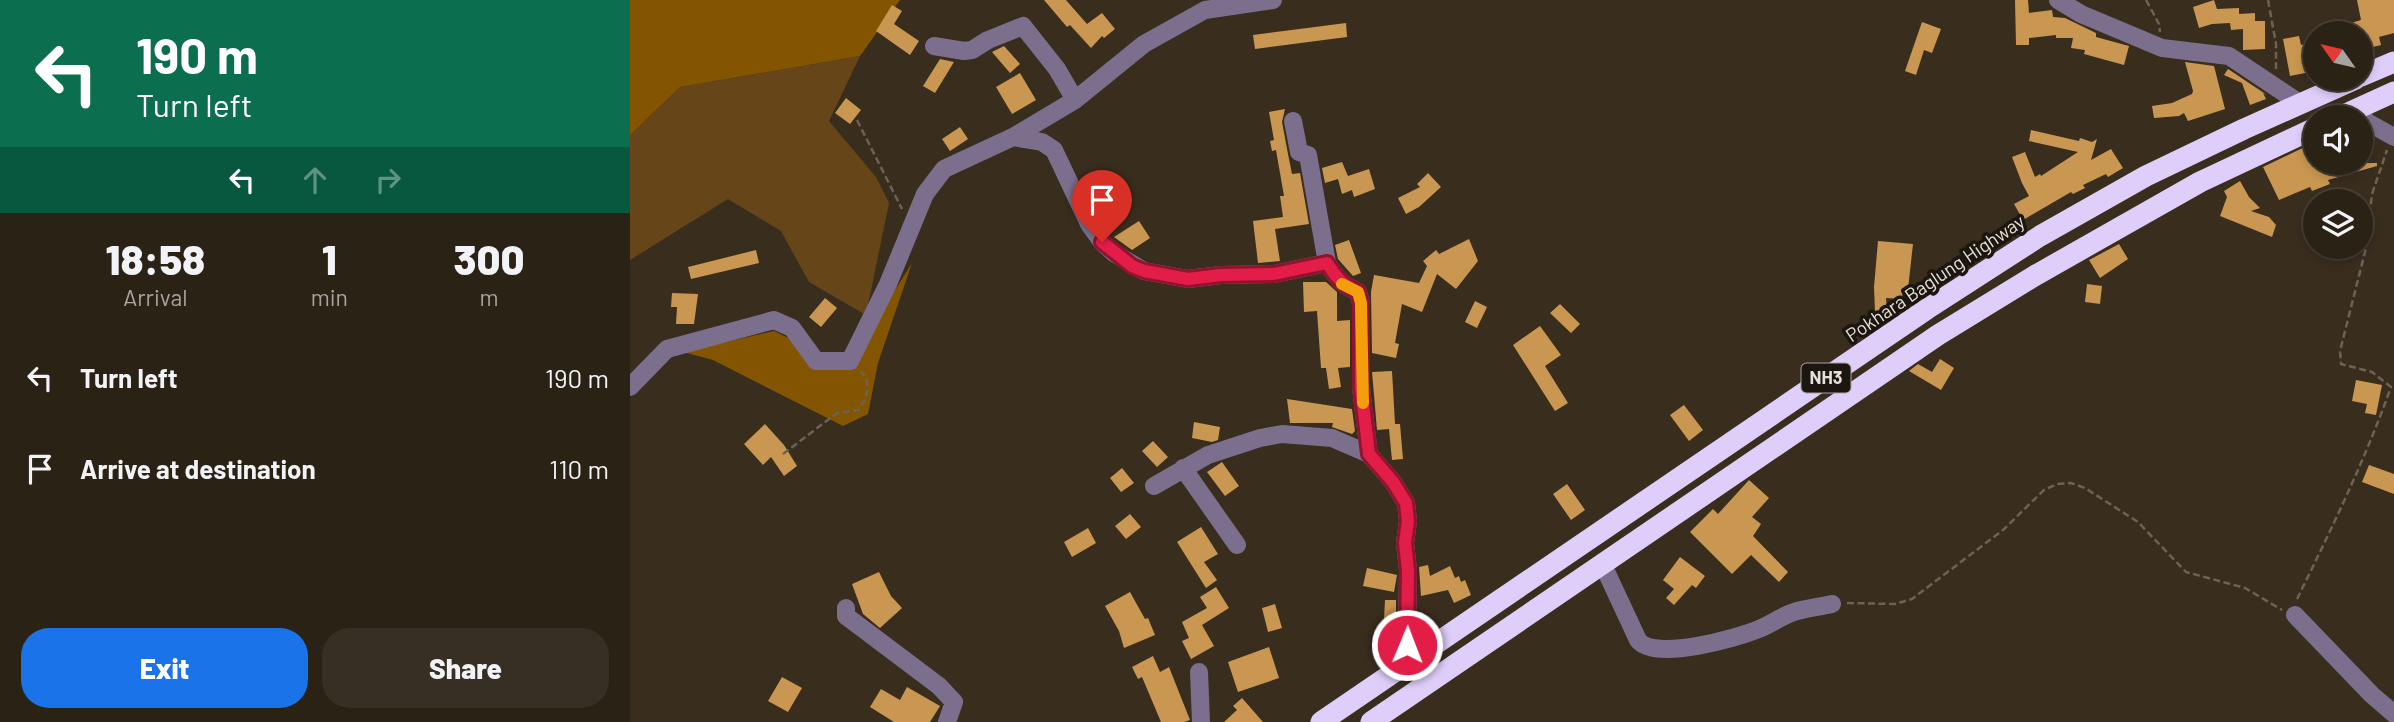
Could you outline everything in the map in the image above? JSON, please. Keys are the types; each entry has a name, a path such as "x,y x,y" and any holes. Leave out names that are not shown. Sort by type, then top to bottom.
{"highway":[{"path":"2373,71 2394,62"},
{"name":"Pokhara Baglung Highway","path":"1321,722 1927,309 2040,236 2146,176 2244,128 2330,91"},
{"path":"2366,105 2394,92"},
{"path":"1371,722 1927,342 2200,182 2303,134"}],"street":[{"path":"630,387 667,349 774,320 792,328 816,361 850,361 888,284 925,194 944,169 1013,137 1075,100 1144,44 1205,10 1273,0"},
{"path":"2058,0 2081,14 2162,48 2229,56 2301,104"},
{"path":"934,46 972,50 1023,26 1057,69 1075,100"},
{"path":"1293,121 1299,152 1308,155 1327,263 1337,279 1358,292 1361,303 1361,388 1369,454"},
{"path":"2373,125 2393,137"},
{"path":"1013,137 1041,142 1054,150 1089,224 1102,242 1114,253 1144,271 1188,279 1274,274 1327,263"},
{"path":"1154,486 1208,455 1260,438 1282,434 1332,438 1369,454 1393,482 1406,503 1407,645 1413,659"},
{"path":"1183,468 1237,545"},
{"path":"1603,565 1638,640 1650,649 1677,648 1724,640 1762,628 1795,612 1832,604"},
{"path":"846,608 846,616 939,686 954,702 947,722"},
{"path":"2295,615 2372,695 2394,714"},
{"path":"1199,672 1201,722"}],"path":[{"path":"2146,0 2159,24 2162,48"},
{"path":"2268,0 2276,44 2279,90"},
{"path":"857,120 902,209 901,218"},
{"path":"2295,615 2292,609 2354,484 2391,387 2372,372 2341,363 2340,351 2365,252 2372,194 2393,137"},
{"path":"783,453 837,413 858,410 864,402 869,383 855,362 850,361"},
{"path":"1832,604 1895,604 1912,599 2003,530 2044,491 2057,484 2071,483 2085,488 2138,522 2186,572 2245,588 2295,615"}],"shaded area":[{"path":"630,0 900,0 860,56 680,87 630,135"},
{"path":"860,56 829,121 876,177 889,203 866,315 809,282 781,231 728,199 630,260 630,135 680,87"},
{"path":"912,263 878,363 868,414 843,426 713,360 683,352 774,331 847,367"}],"building":[{"path":"1044,0 1066,0 1087,24 1102,13 1115,29 1104,38 1102,36 1091,48 1070,25 1067,27"},
{"path":"2015,0 2028,0 2029,13 2052,10 2053,17 2065,18 2096,33 2096,37 2129,46 2124,65 2084,54 2085,50 2071,48 2073,38 2056,38 2056,35 2029,38 2029,45 2016,45"},
{"path":"2214,0 2217,9 2239,8 2239,14 2255,13 2255,21 2265,21 2265,49 2243,50 2243,29 2231,30 2230,23 2199,28 2193,7"},
{"path":"2357,0 2394,0 2394,33 2379,37 2381,45 2373,47 2373,21 2358,21 2361,20"},
{"path":"892,5 902,11 894,24 919,41 910,55 876,31"},
{"path":"1922,22 1941,29 1932,53 1924,50 1916,75 1905,71"},
{"path":"1346,23 1347,37 1255,49 1253,35"},
{"path":"2299,36 2303,44 2303,73 2290,76 2283,39"},
{"path":"1004,46 1020,64 1010,73 992,52"},
{"path":"940,59 954,62 935,93 923,86"},
{"path":"2185,62 2214,66 2225,109 2188,121 2184,113 2179,116 2154,118 2152,106 2172,103 2192,94"},
{"path":"2228,69 2267,95 2263,93 2266,99 2250,105 2242,83 2224,75"},
{"path":"1020,73 1036,100 1012,114 996,87"},
{"path":"846,98 861,110 850,124 835,113"},
{"path":"1285,109 1282,122 1292,174 1300,173 1309,224 1275,229 1280,261 1258,263 1253,221 1283,217 1280,196 1284,196 1276,150 1272,151 1270,141 1274,140 1269,112"},
{"path":"960,127 968,139 950,151 942,139"},
{"path":"2031,130 2079,141 2080,138 2092,142 2097,139 2091,160 2111,149 2123,168 2108,177 2106,174 2083,185 2085,188 2073,194 2071,192 2023,220 2014,204 2029,196 2012,157 2025,152 2035,177 2040,174 2041,176 2078,152 2029,141"},
{"path":"2303,148 2303,175 2346,175 2328,180 2330,184 2317,189 2303,189 2279,200 2263,167"},
{"path":"1342,162 1348,176 1369,169 1375,189 1354,197 1352,190 1342,194 1338,179 1325,183 1322,168"},
{"path":"1428,173 1441,187 1419,207 1406,214 1398,198 1420,187 1417,184"},
{"path":"2240,181 2249,197 2260,208 2251,211 2269,217 2276,225 2272,237 2220,216 2227,197 2224,191"},
{"path":"1139,221 1150,238 1132,250 1114,237"},
{"path":"1469,239 1478,261 1456,289 1437,274 1422,312 1402,304 1395,343 1399,344 1396,358 1372,353 1371,292 1374,275 1419,283 1427,266 1423,261 1436,250 1439,254"},
{"path":"1349,240 1361,273 1353,276 1338,259 1335,245"},
{"path":"1878,241 1913,244 1908,289 1903,289 1902,299 1886,298 1887,311 1875,312 1874,287"},
{"path":"2119,244 2128,259 2100,278 2089,260"},
{"path":"756,250 759,263 691,279 688,267"},
{"path":"1303,282 1326,282 1337,292 1337,321 1350,320 1350,367 1338,368 1341,387 1329,389 1326,368 1321,368 1317,311 1304,312"},
{"path":"2087,284 2102,286 2100,304 2085,302"},
{"path":"672,293 698,294 694,324 676,324 677,307 671,307"},
{"path":"825,298 837,308 821,327 809,317"},
{"path":"1475,301 1487,307 1477,328 1465,322"},
{"path":"1560,304 1580,324 1571,333 1550,313"},
{"path":"1540,326 1561,355 1545,366 1568,403 1555,411 1513,345"},
{"path":"1940,359 1954,368 1941,390 1909,371 1918,364 1932,372"},
{"path":"1392,371 1395,424 1400,424 1403,459 1392,460 1389,429 1377,430 1372,372"},
{"path":"2356,380 2382,385 2376,415 2365,413 2367,404 2352,401"},
{"path":"1287,399 1352,409 1355,431 1352,434 1332,427 1333,423 1290,423"},
{"path":"1684,405 1703,430 1689,441 1670,415"},
{"path":"1194,422 1220,427 1218,440 1212,442 1192,438"},
{"path":"765,424 784,445 797,466 784,476 771,457 763,465 744,444"},
{"path":"1153,441 1168,457 1157,467 1142,451"},
{"path":"1222,462 1239,486 1225,496 1207,472"},
{"path":"2369,465 2394,474 2394,494 2362,482"},
{"path":"1122,468 1134,483 1121,492 1110,478"},
{"path":"1749,480 1769,498 1752,517 1761,524 1753,536 1788,572 1779,582 1751,555 1732,574 1690,532 1713,509 1718,514"},
{"path":"1567,484 1585,510 1571,520 1553,494"},
{"path":"1130,514 1141,527 1126,539 1115,526"},
{"path":"1201,527 1218,554 1204,562 1217,580 1206,588 1177,542"},
{"path":"1088,528 1096,543 1072,557 1064,542"},
{"path":"1680,557 1705,576 1696,588 1692,585 1674,605 1666,598 1674,589 1663,580"},
{"path":"1428,565 1430,576 1450,566 1455,578 1459,576 1461,582 1465,580 1471,595 1454,603 1448,590 1421,596 1419,567"},
{"path":"1367,568 1397,575 1394,592 1363,586"},
{"path":"879,572 891,596 902,608 880,628 863,614 852,584"},
{"path":"1216,587 1229,608 1202,625 1214,646 1191,659 1182,641 1189,638 1182,622 1207,608 1200,597"},
{"path":"1130,592 1145,619 1148,618 1155,635 1124,648 1119,631 1105,606"},
{"path":"1385,600 1396,600 1396,639 1383,639"},
{"path":"1275,604 1282,628 1268,632 1262,608"},
{"path":"1269,647 1279,678 1238,692 1228,662"},
{"path":"1153,656 1160,672 1169,667 1190,720 1161,722 1142,677 1138,679 1132,667"},
{"path":"782,677 802,688 788,712 768,701"},
{"path":"907,687 940,706 930,722 894,722 870,707 881,689 900,700"},
{"path":"1242,698 1263,722 1224,722 1237,710 1233,706"}],"slow traffic":[{"path":"1342,284 1358,292 1361,303 1363,403"}],"route":[{"path":"1102,242 1132,266 1144,271 1188,279 1274,274 1327,263 1337,279 1358,292 1361,303 1361,388 1369,454 1393,482 1406,503 1407,645"}]}
